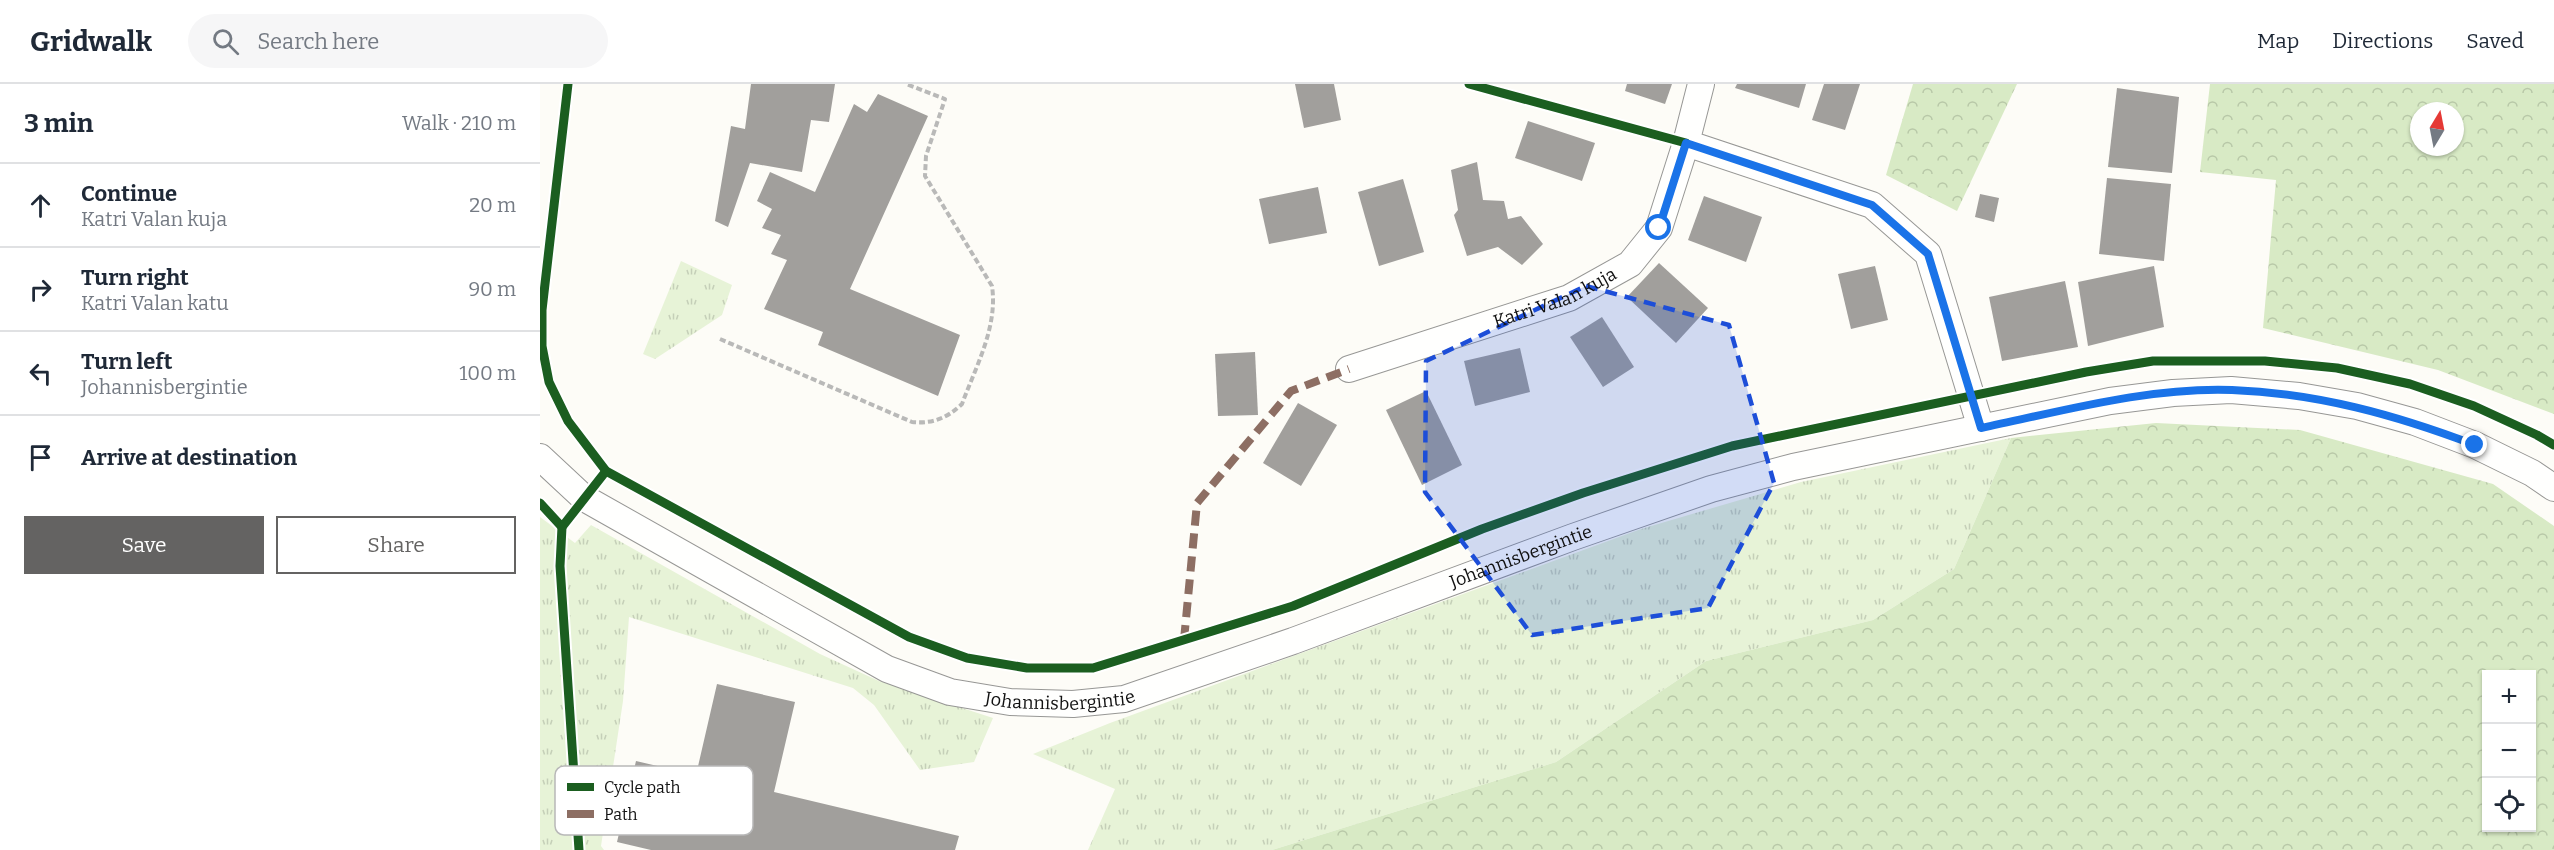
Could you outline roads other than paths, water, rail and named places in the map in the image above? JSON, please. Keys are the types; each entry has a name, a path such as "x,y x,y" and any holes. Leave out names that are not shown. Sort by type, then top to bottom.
{"street":[{"name":"Katri Valan kuja","path":"1349,369 1569,298 1630,264 1659,228 1686,143 1701,84"},
{"path":"1686,143 1872,205 1928,254 1981,428"},
{"name":"Johannisbergintie","path":"545,473 584,498 887,669 950,692 1010,702 1073,704 1124,699 1136,695 1293,641 1573,537 1711,489 1793,467 2110,400 2231,390 2299,396 2357,406 2415,422 2475,445 2532,473 2554,488"}]}
